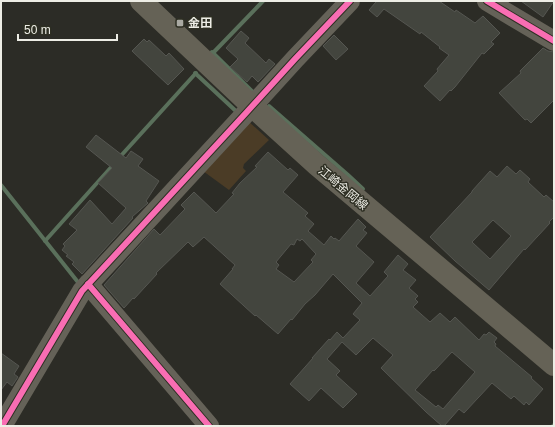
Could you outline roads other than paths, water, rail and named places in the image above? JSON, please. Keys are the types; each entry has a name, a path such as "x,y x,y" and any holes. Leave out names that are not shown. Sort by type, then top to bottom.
{"main road":[{"name":"江崎金岡線","path":"141,1 257,101 317,165 554,365"}],"street":[{"path":"2,426 85,288 350,1"},
{"path":"487,1 554,41"},
{"path":"85,288 209,426"}],"waterway":[{"path":"212,54 263,1"},
{"path":"212,52 255,94"},
{"path":"195,73 238,113"},
{"path":"118,159 196,73"},
{"path":"269,106 363,189"},
{"path":"45,241 114,164"},
{"path":"1,185 81,286"}],"place":[{"name":"金田","path":"180,23"}]}
